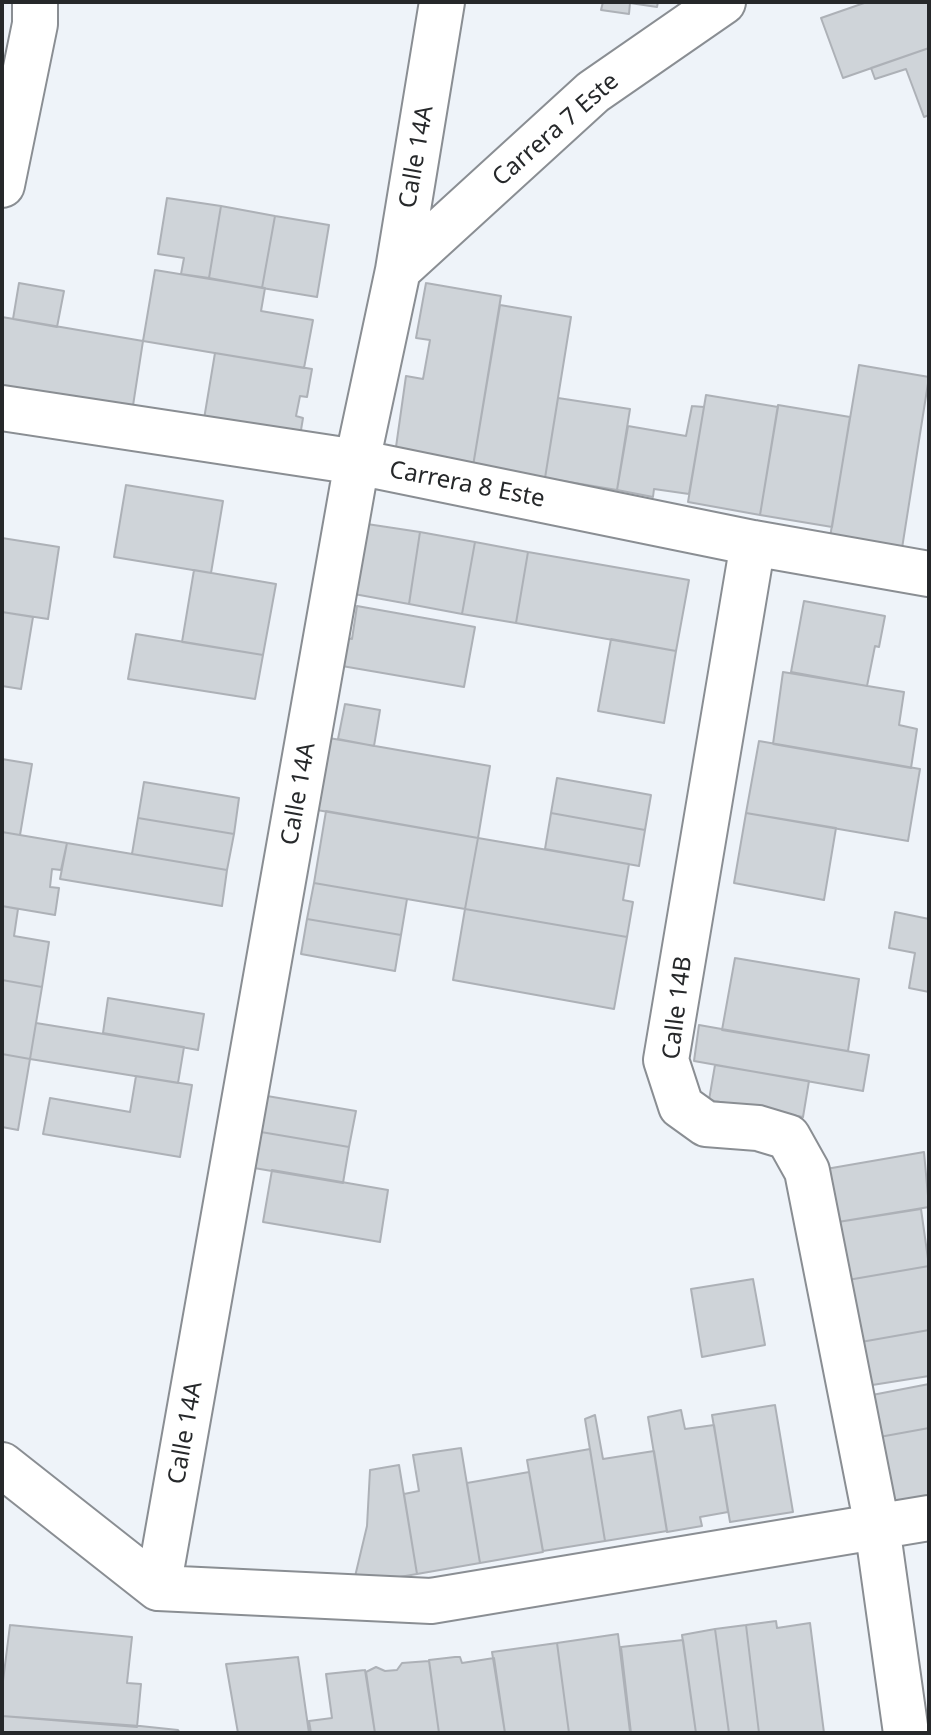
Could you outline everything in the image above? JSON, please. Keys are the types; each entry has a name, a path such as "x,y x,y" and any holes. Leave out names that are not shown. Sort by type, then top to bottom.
{"street":[{"path":"2,185 35,24 35,2"},
{"name":"Calle 14A","path":"158,1588 357,462 398,270 442,2"},
{"name":"Carrera 7 Este","path":"398,270 593,92 723,2"},
{"name":"Carrera 8 Este","path":"2,408 357,462 753,543 929,574"},
{"name":"Calle 14B","path":"753,543 666,1060 681,1106 706,1124 758,1128 788,1137 807,1171 877,1526"},
{"path":"2,1465 158,1588 431,1601 929,1518"},
{"path":"877,1526 906,1733"}],"building":[{"path":"603,2 658,2 657,7 630,3 629,14 601,10"},
{"path":"867,2 929,2 929,48 843,78 821,18"},
{"path":"929,48 929,115 924,117 906,69 875,79 871,68"},
{"path":"167,198 221,206 209,278 181,274 184,258 158,254"},
{"path":"221,206 275,216 262,288 209,278"},
{"path":"275,216 329,225 317,297 262,288"},
{"path":"155,270 265,288 261,311 313,320 304,368 143,341"},
{"path":"19,283 64,291 57,327 13,319"},
{"path":"426,283 501,296 473,466 404,463 396,447 406,376 423,379 430,340 416,338"},
{"path":"500,305 571,317 545,478 473,466"},
{"path":"2,317 143,341 132,412 2,391"},
{"path":"215,353 312,369 307,397 300,396 296,416 303,418 298,448 203,425"},
{"path":"859,365 929,377 900,561 828,549"},
{"path":"706,395 778,407 760,515 688,502"},
{"path":"558,398 630,409 617,490 545,478"},
{"path":"778,405 850,417 832,527 760,515"},
{"path":"692,406 704,407 689,494 654,489 653,497 617,490 628,426 686,436"},
{"path":"126,485 223,501 211,573 114,557"},
{"path":"367,524 420,532 409,604 354,594"},
{"path":"420,532 475,542 462,614 409,604"},
{"path":"2,538 59,547 48,619 2,612"},
{"path":"475,542 528,552 516,623 462,614"},
{"path":"528,552 689,580 676,651 516,623"},
{"path":"194,570 276,584 263,655 182,642"},
{"path":"804,601 885,616 867,686 791,672"},
{"path":"357,606 475,627 464,687 342,666 347,638 352,639"},
{"path":"2,612 33,617 21,689 2,686"},
{"path":"136,634 263,655 255,699 128,679"},
{"path":"611,639 676,651 664,723 598,711"},
{"path":"783,672 904,692 899,725 917,729 911,768 773,744"},
{"path":"345,704 380,710 374,746 338,739"},
{"path":"329,738 490,766 478,838 317,810"},
{"path":"759,741 920,769 908,841 746,813"},
{"path":"2,759 32,764 20,835 2,832"},
{"path":"557,778 651,795 645,830 551,813"},
{"path":"144,782 239,798 234,834 138,818"},
{"path":"326,811 478,838 465,909 314,883"},
{"path":"551,813 645,830 639,866 545,849"},
{"path":"746,813 836,828 824,900 734,883"},
{"path":"138,818 234,834 227,870 132,854"},
{"path":"2,832 67,843 61,870 52,869 50,887 59,888 55,915 2,906"},
{"path":"478,838 629,864 623,900 633,902 627,937 465,909"},
{"path":"67,843 227,870 222,906 60,879"},
{"path":"314,883 407,899 401,935 307,919"},
{"path":"2,906 18,909 14,936 49,942 42,987 2,980"},
{"path":"465,909 627,937 614,1009 453,980"},
{"path":"895,912 929,919 929,992 909,988 915,953 889,948"},
{"path":"307,919 401,935 395,971 301,954"},
{"path":"735,958 859,979 848,1051 722,1030"},
{"path":"2,980 42,987 30,1059 2,1054"},
{"path":"108,998 204,1014 198,1050 103,1033"},
{"path":"36,1023 184,1047 178,1083 30,1059"},
{"path":"699,1025 869,1055 863,1091 694,1061"},
{"path":"2,1054 30,1059 18,1130 2,1127"},
{"path":"715,1065 809,1081 803,1117 709,1100"},
{"path":"136,1076 192,1085 180,1157 43,1134 50,1098 130,1112"},
{"path":"267,1096 356,1111 349,1147 261,1132"},
{"path":"261,1132 349,1147 343,1183 254,1168"},
{"path":"924,1152 929,1207 838,1222 826,1169"},
{"path":"272,1170 388,1190 380,1242 263,1222"},
{"path":"921,1209 929,1266 842,1281 838,1222"},
{"path":"929,1266 929,1330 861,1342 857,1307 845,1308 842,1281"},
{"path":"753,1279 765,1345 702,1357 691,1289"},
{"path":"929,1330 929,1376 866,1386 861,1342"},
{"path":"929,1384 929,1428 874,1438 867,1396"},
{"path":"775,1405 793,1512 730,1522 712,1415"},
{"path":"681,1410 685,1429 714,1425 728,1512 700,1517 702,1526 667,1532 648,1417"},
{"path":"595,1415 603,1459 654,1451 667,1531 605,1541 585,1419"},
{"path":"929,1428 929,1498 885,1506 874,1438"},
{"path":"461,1448 480,1563 417,1574 404,1494 419,1491 413,1455"},
{"path":"590,1449 605,1541 543,1551 527,1460"},
{"path":"399,1465 417,1574 353,1585 367,1526 370,1470"},
{"path":"529,1472 543,1552 480,1563 467,1483"},
{"path":"776,1621 777,1628 810,1623 824,1733 759,1733 746,1625"},
{"path":"10,1625 132,1637 127,1683 141,1684 137,1727 2,1716"},
{"path":"746,1625 759,1733 729,1733 715,1629"},
{"path":"715,1629 729,1733 696,1733 682,1635"},
{"path":"618,1634 630,1732 569,1733 557,1643"},
{"path":"683,1640 696,1733 631,1733 621,1647"},
{"path":"557,1643 569,1733 505,1733 492,1652"},
{"path":"298,1657 309,1733 238,1733 226,1664"},
{"path":"460,1657 462,1663 494,1658 505,1733 439,1733 429,1660"},
{"path":"429,1661 439,1733 375,1733 366,1672 376,1667 385,1671 397,1670 402,1663"},
{"path":"365,1670 375,1733 311,1733 309,1721 332,1718 326,1674"},
{"path":"2,1716 140,1726 178,1730 180,1733 2,1733"}]}
